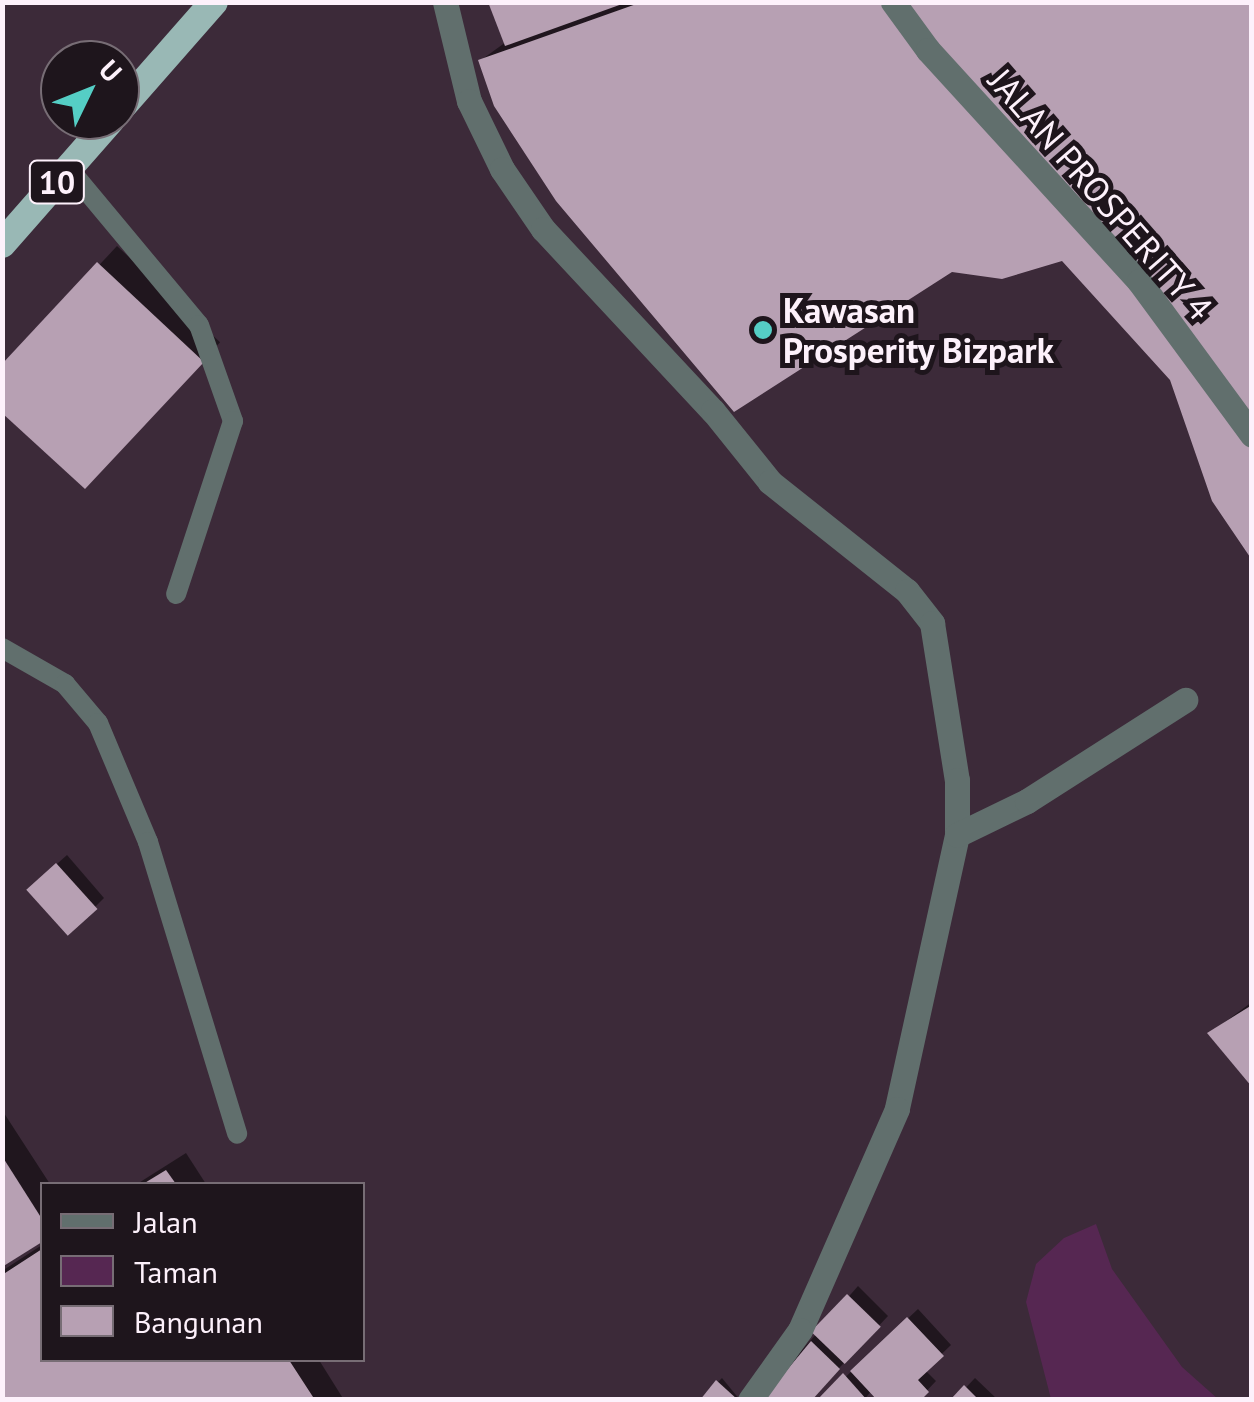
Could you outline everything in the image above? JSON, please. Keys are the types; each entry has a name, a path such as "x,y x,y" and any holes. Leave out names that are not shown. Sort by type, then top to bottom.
{"highway":[{"path":"140,87 214,2"},
{"name":"10","path":"2,244 93,140"}],"street":[{"path":"446,2 469,101 502,169 543,229 781,493 924,608 932,623 957,780 957,835 896,1109 800,1330 750,1400"},
{"name":"JALAN PROSPERITY 4","path":"892,2 928,50 1139,281 1252,435"},
{"path":"957,835 1027,800 1186,700"}],"lane":[{"path":"68,168 200,325 234,421 176,594"},
{"path":"2,648 65,684 98,724 148,842 237,1134"}],"green space":[{"path":"1096,1224 1112,1269 1182,1367 1218,1399 1051,1399 1026,1302 1036,1264 1064,1238"}],"building":[{"path":"488,2 625,2 625,3 505,46"},
{"name":"Kawasan Prosperity Bizpark","path":"642,2 1252,2 1252,560 1212,501 1170,380 1062,261 1002,279 952,272 734,412 556,201 494,106 478,60"},
{"path":"97,262 204,362 85,489 2,413 2,364"},
{"path":"56,863 97,909 68,936 26,890"},
{"path":"1252,1005 1252,1087 1207,1033"},
{"path":"2,1156 40,1216 40,1243 2,1267"},
{"path":"166,1170 175,1182 146,1182"},
{"path":"40,1250 40,1362 290,1362 315,1400 2,1400 2,1275"},
{"path":"847,1294 881,1327 845,1364 811,1331"},
{"path":"907,1317 944,1356 918,1380 929,1392 921,1400 877,1400 850,1371"},
{"path":"811,1341 840,1369 812,1400 762,1400"},
{"path":"843,1373 867,1400 817,1400"},
{"path":"716,1380 738,1400 700,1400"},
{"path":"964,1385 979,1400 950,1400"}],"place":[{"name":"Kawasan Prosperity Bizpark","path":"763,330"}]}
